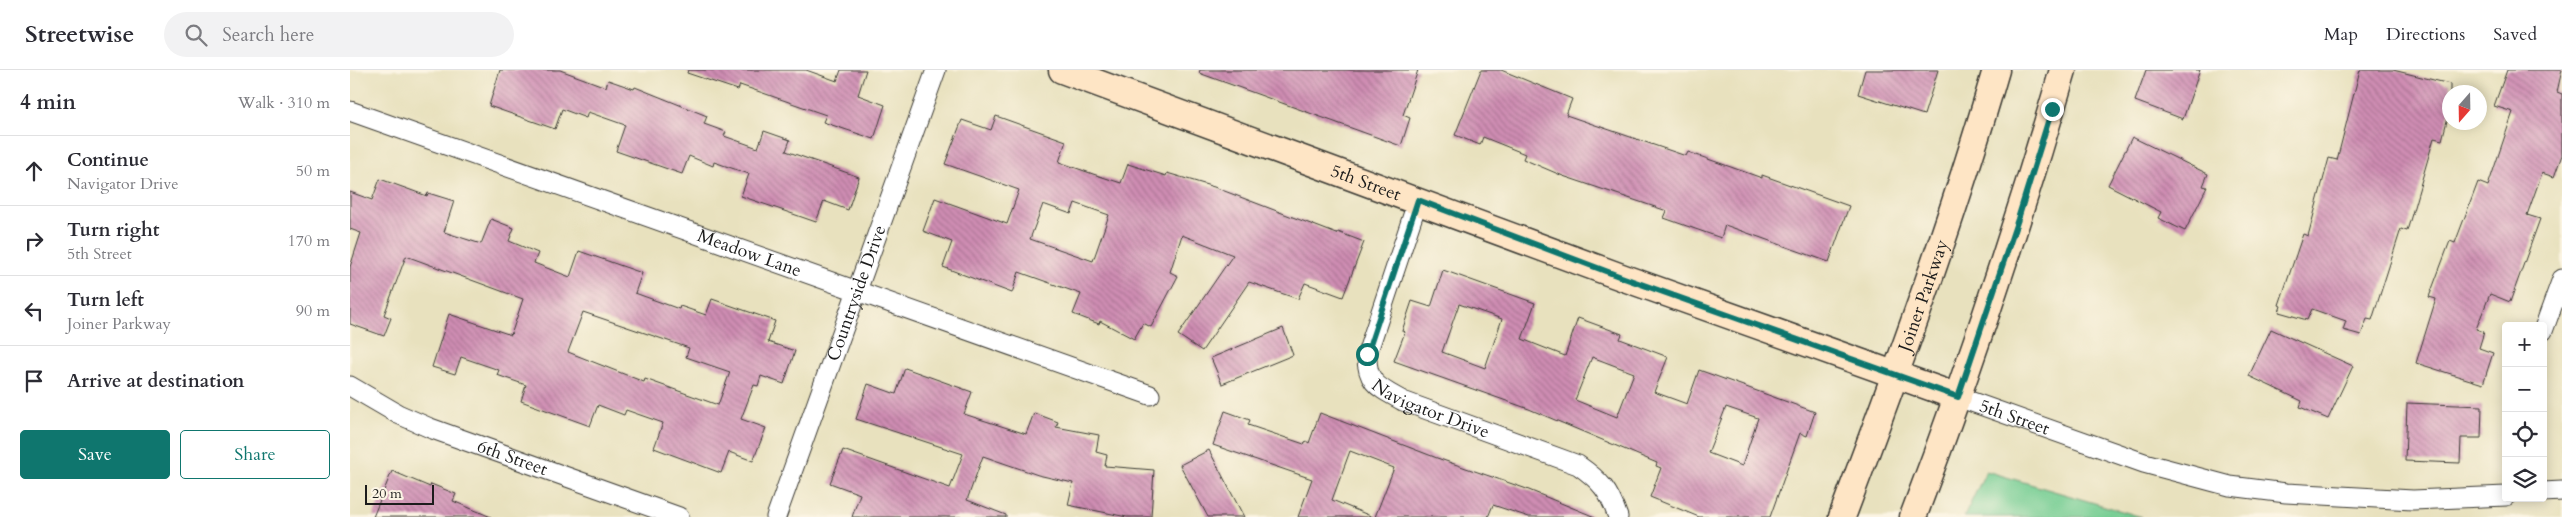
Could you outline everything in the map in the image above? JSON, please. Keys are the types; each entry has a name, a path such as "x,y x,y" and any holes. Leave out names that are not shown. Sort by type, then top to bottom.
{"street":[{"name":"Countryside Drive","path":"776,517 936,70"},
{"name":"5th Street","path":"1062,70 1418,200 1624,278 2144,463 2230,486 2286,493 2413,500 2502,496"},
{"name":"Joiner Parkway","path":"1842,517 1896,375 1962,184 1996,70"},
{"path":"1913,517 1958,397 2018,219 2063,70"},
{"name":"Meadow Lane","path":"350,111 1150,394"},
{"name":"Navigator Drive","path":"1418,200 1367,354 1366,369 1376,386 1403,401 1578,465 1599,479 1612,499 1618,517"},
{"path":"2546,322 2562,279"},
{"name":"6th Street","path":"350,386 398,414 430,428 679,517"},
{"path":"2547,492 2562,491"}],"green space":[{"path":"1986,471 2142,517 1964,517"}],"building":[{"path":"500,70 560,70 606,87 608,80 634,89 635,87 707,116 704,124 726,132 724,136 758,148 764,131 790,140 786,151 859,177 848,210 824,201 816,222 741,196 749,174 714,162 713,166 689,156 682,174 616,151 625,125 588,112 586,118 562,109 555,129 489,106"},
{"path":"688,70 806,70 837,81 841,70 866,70 858,95 885,105 874,139 823,122 826,115 740,85 738,90 687,73"},
{"path":"1200,70 1418,70 1403,115 1410,118 1401,146 1199,73"},
{"path":"1481,70 1501,70 1572,99 1566,115 1686,156 1688,152 1762,178 1762,175 1849,206 1829,262 1725,225 1721,238 1664,218 1667,211 1563,176 1523,159 1525,154 1483,137 1480,145 1455,135"},
{"path":"1865,70 1938,70 1924,115 1858,94"},
{"path":"2146,70 2200,70 2183,119 2135,101"},
{"path":"2360,70 2393,70 2450,84 2442,85 2442,130 2445,130 2442,140 2434,138 2407,231 2401,229 2372,320 2367,319 2361,335 2343,330 2346,321 2312,309 2307,320 2279,312 2281,306 2279,305 2303,234 2308,236 2329,158 2337,160"},
{"path":"2507,70 2562,70 2557,92 2562,94 2562,155 2554,177 2542,173 2527,215 2540,219 2510,302 2490,294 2476,329 2484,332 2479,348 2493,353 2483,384 2416,363 2436,299 2429,297 2450,241 2455,243 2478,182 2488,186 2513,112 2494,106"},
{"path":"996,116 1066,141 1059,162 1093,174 1121,183 1128,164 1166,176 1167,173 1214,187 1337,234 1338,232 1364,242 1343,297 1305,283 1298,299 1249,282 1202,351 1178,335 1233,255 1182,235 1170,272 1178,276 1151,327 1143,323 1134,339 1100,321 1099,324 1073,314 1081,294 1019,272 1012,293 943,267 952,242 923,231 935,198 1007,224 1019,190 945,164 962,120 991,130","holes":["1075,203 1109,215 1093,261 1030,239 1043,204 1071,214"]},
{"path":"2132,137 2208,174 2203,186 2207,187 2185,231 2158,218 2161,212 2108,185"},
{"path":"380,179 427,196 428,193 454,201 444,232 481,244 491,219 514,228 509,241 538,253 534,263 570,277 579,251 642,273 635,293 679,309 680,306 706,315 712,299 775,321 768,342 795,351 784,384 761,376 758,386 754,385 741,419 766,428 753,461 729,452 721,473 654,448 663,423 626,410 624,415 598,405 590,426 521,401 526,385 497,375 499,370 461,357 455,374 432,367 449,314 511,335 523,299 406,256 384,315 391,318 384,336 350,324 350,267 361,233 350,229 350,192 372,200","holes":["583,312 689,348 686,357 730,372 718,405 645,379 644,382 568,352"]},
{"path":"1443,270 1535,303 1522,339 1565,356 1578,318 1622,334 1620,339 1668,357 1654,392 1687,404 1699,370 1815,412 1807,436 1800,433 1770,517 1699,517 1650,497 1661,468 1656,466 1657,463 1529,409 1394,361 1405,332 1402,331 1412,301 1431,307","holes":["1459,304 1502,319 1485,368 1442,352","1592,357 1634,373 1617,417 1575,400","1726,407 1758,418 1742,466 1708,453"]},
{"path":"1283,328 1293,355 1222,384 1211,358"},
{"path":"2271,329 2353,366 2328,419 2300,407 2302,401 2249,376"},
{"path":"905,368 972,392 964,414 1026,434 1034,413 1058,422 1056,427 1099,435 1096,452 1107,455 1105,466 1154,470 1151,517 1127,517 1068,505 1073,483 1038,475 983,456 967,500 1006,515 1006,517 852,517 860,494 830,483 843,450 950,488 963,454 856,419 868,384 896,394"},
{"path":"2407,403 2482,406 2481,438 2461,438 2460,463 2405,461"},
{"path":"1225,411 1250,420 1248,425 1304,444 1306,441 1309,443 1320,413 1437,458 1524,488 1595,517 1529,517 1493,505 1488,517 1375,517 1394,468 1350,451 1332,500 1373,517 1298,517 1312,479 1213,445"},
{"path":"1209,450 1244,517 1208,517 1180,465"},
{"path":"392,471 430,487 431,484 456,494 453,501 491,517 373,517"}],"route":[{"path":"1367,354 1418,200 1624,278 1958,397 2018,219 2052,109"}]}
